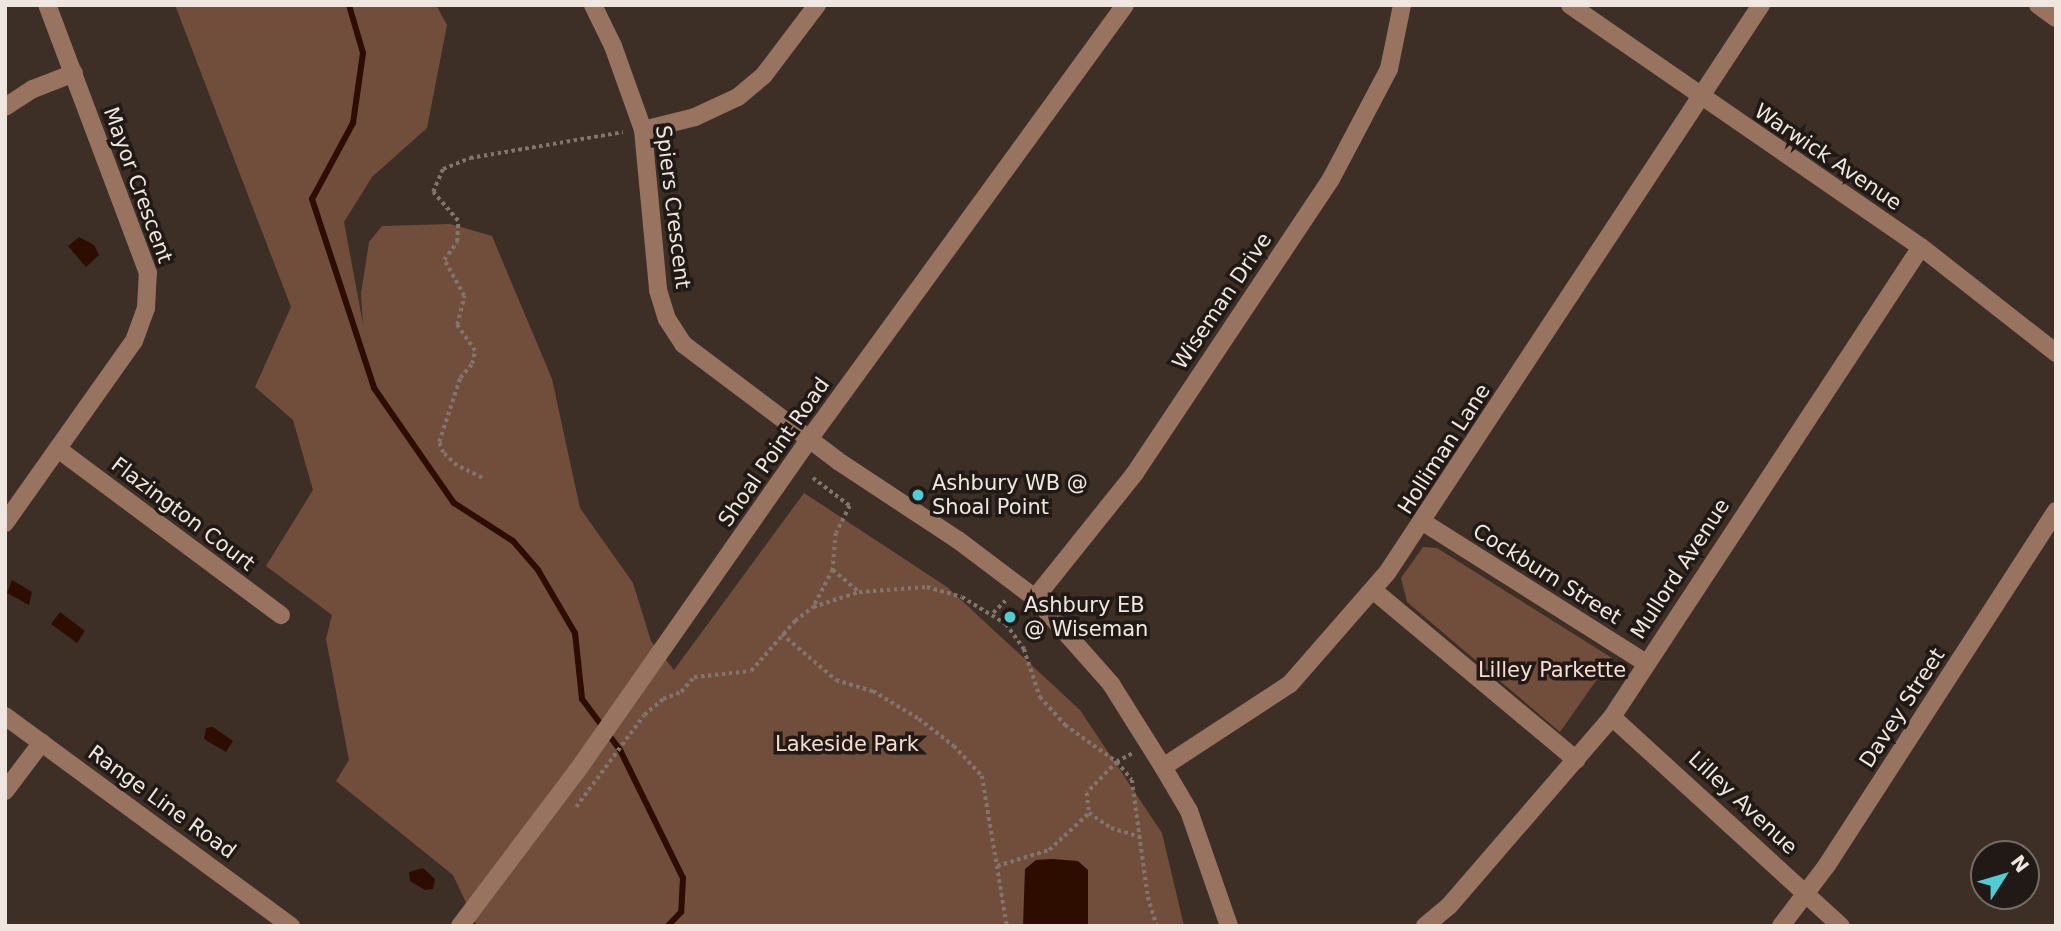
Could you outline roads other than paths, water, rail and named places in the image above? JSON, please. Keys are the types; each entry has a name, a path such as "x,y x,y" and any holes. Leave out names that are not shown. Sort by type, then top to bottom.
{"street":[{"name":"Mayor Crescent","path":"5,523 134,341 147,296 148,273 47,5"},
{"name":"Spiers Crescent","path":"593,5 613,46 643,130 658,290 667,319 683,344 709,367 1035,598 1111,684 1163,767 1189,811 1229,926"},
{"path":"643,130 695,117 738,97 764,75 817,5"},
{"name":"Shoal Point Road","path":"460,926 577,771 810,438 1125,5"},
{"name":"Wiseman Drive","path":"1035,598 1135,473 1331,179 1389,69 1402,5"},
{"name":"Warwick Avenue","path":"1570,5 1699,97 1921,247 2056,353"},
{"name":"Holliman Lane","path":"1163,767 1290,684 1373,590 1423,522 1761,5"},
{"path":"2038,5 2056,18"},
{"path":"5,107 33,89 74,73"},
{"name":"Mullord Avenue","path":"1424,926 1449,906 1612,717 1921,247"},
{"name":"Flazington Court","path":"58,449 281,615"},
{"name":"Davey Street","path":"1781,926 1808,894 2056,511"},
{"name":"Cockburn Street","path":"1423,522 1646,663"},
{"path":"1373,590 1576,760"},
{"name":"Range Line Road","path":"5,716 291,926"},
{"name":"Lilley Avenue","path":"1612,717 1840,926"},
{"path":"5,791 42,742"}],"waterway":[{"path":"349,5 363,53 353,123 312,199 374,388 454,503 513,541 538,570 575,633 582,699 620,750 683,878 681,912 668,926"}],"place":[{"name":"Ashbury WB @ Shoal Point","path":"918,495"},
{"name":"Ashbury EB @ Wiseman","path":"1010,617"}],"park label":[{"name":"Lilley Parkette","path":"1552,670"},
{"name":"Lakeside Park","path":"847,744"}]}
